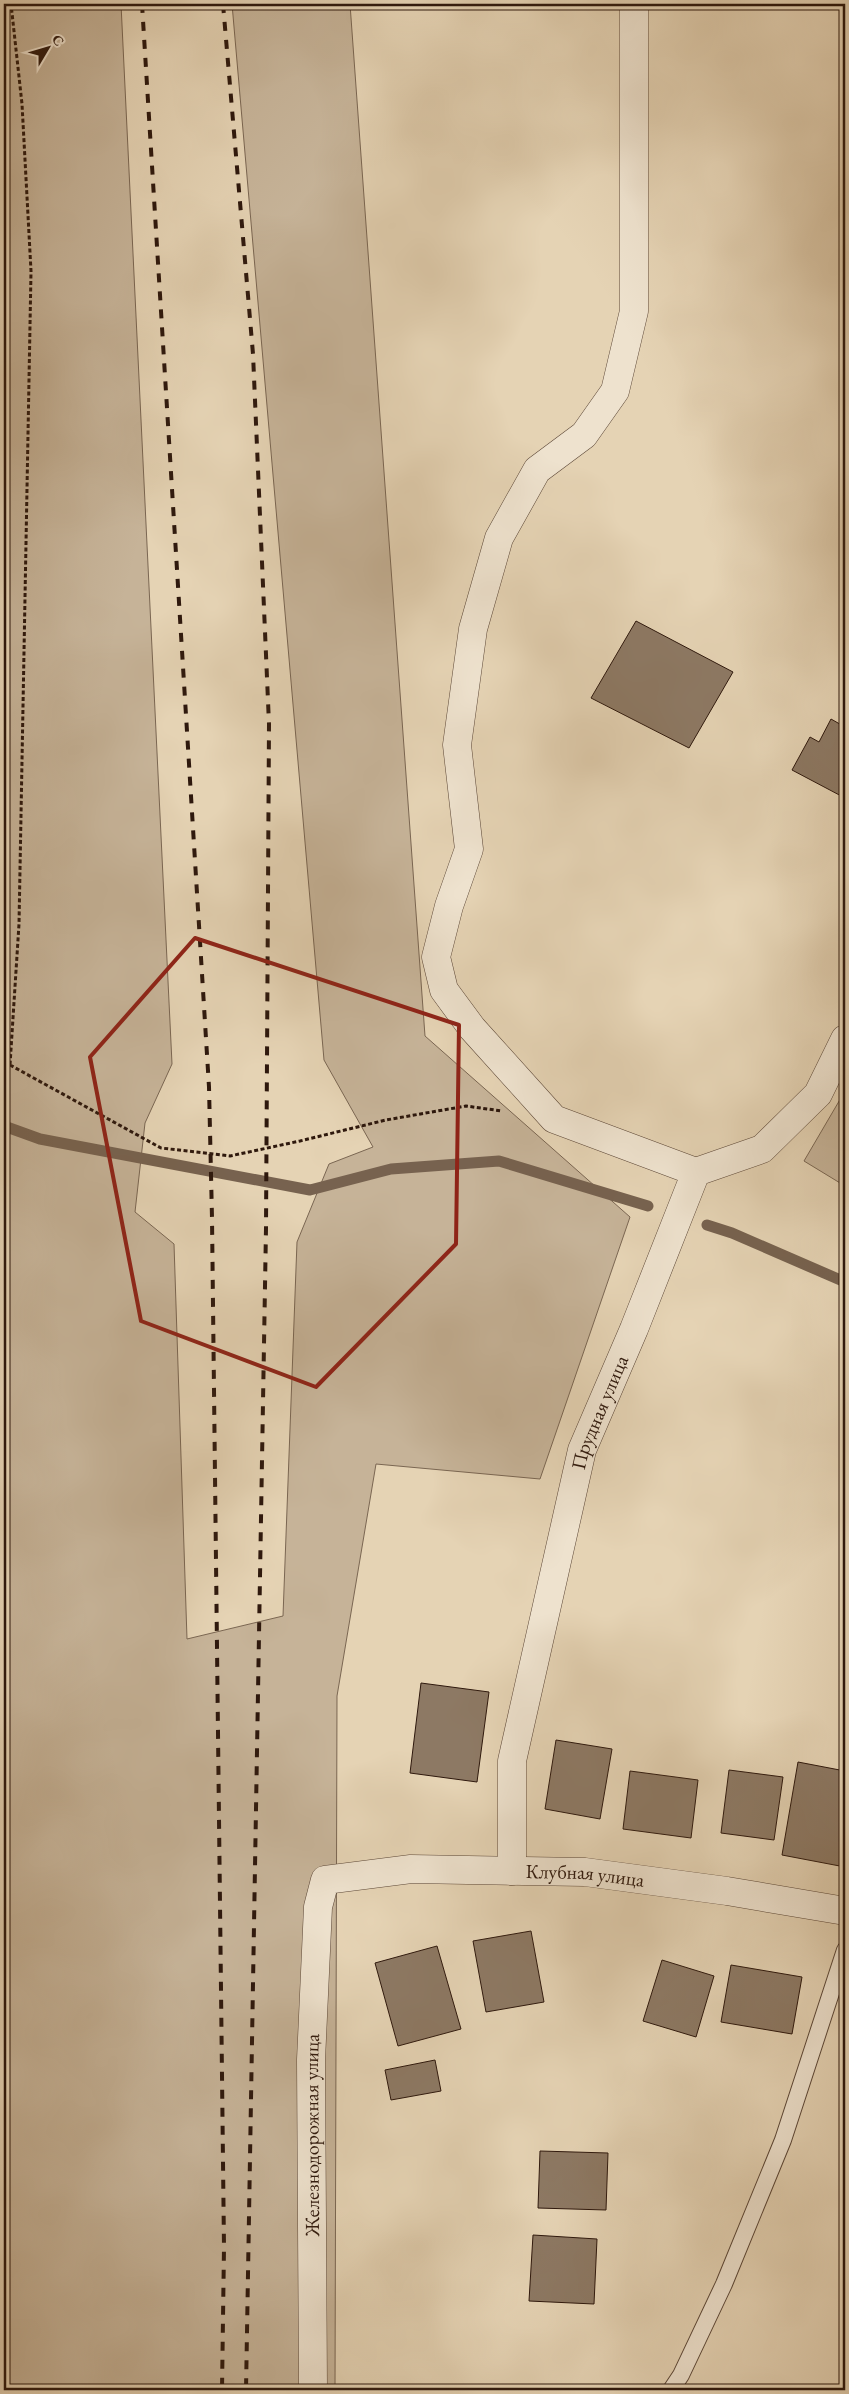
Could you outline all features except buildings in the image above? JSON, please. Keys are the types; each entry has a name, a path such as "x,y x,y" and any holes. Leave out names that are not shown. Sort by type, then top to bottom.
{"street":[{"path":"634,4 634,311 615,390 584,435 537,470 498,538 473,629 457,745 469,849 449,906 436,958 444,990 472,1028 554,1119 696,1172 762,1149 818,1094 845,1039"},
{"name":"Прудная улица","path":"512,1871 512,1761 582,1450 634,1329 696,1172"},
{"name":"Клубная улица","path":"325,1880 411,1869 585,1872 727,1891 845,1911"},
{"name":"Железнодорожная улица","path":"313,2390 311,2060 318,1908 325,1880"}],"lane":[{"path":"671,2390 681,2375 724,2284 783,2140 845,1950"}],"path":[{"path":"10,1065 19,924 31,271 22,104 11,4"},
{"path":"4,1064 10,1065 161,1148 230,1156 386,1120 466,1106 554,1119"}],"highlighted area":[{"path":"195,938 459,1025 456,1244 316,1387 141,1321 90,1057"}],"shaded area":[{"path":"4,4 121,4 172,1064 145,1123 135,1212 174,1244 187,1639 283,1616 297,1242 329,1164 373,1147 324,1060 232,4 350,4 425,1036 630,1217 540,1479 376,1464 337,1696 335,2390 4,2390"},
{"path":"845,1091 845,1186 804,1161"}],"waterway":[{"path":"4,1126 40,1139 310,1190 391,1169 499,1161 648,1206"},
{"path":"707,1225 732,1233 845,1282"}],"railway":[{"path":"142,4 209,1087 224,2247 222,2390"},
{"path":"223,4 253,354 269,724 266,1228 246,2390"}]}
